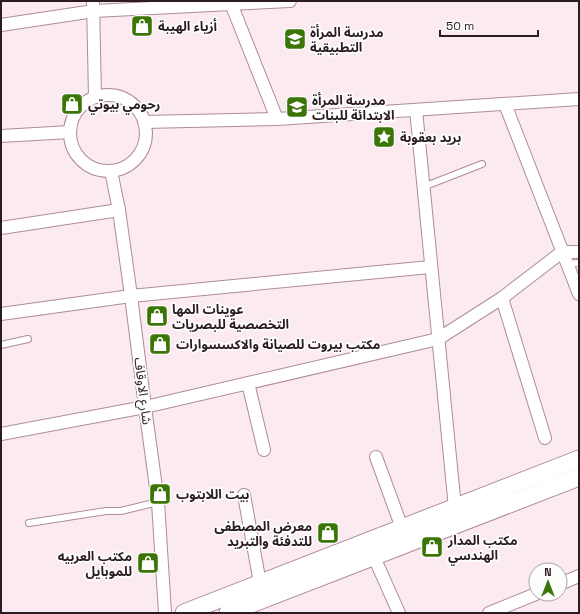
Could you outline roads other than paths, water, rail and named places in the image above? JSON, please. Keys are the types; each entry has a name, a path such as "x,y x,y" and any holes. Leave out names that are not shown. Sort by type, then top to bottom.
{"street":[{"path":"1,25 93,6 290,1"},
{"path":"230,3 277,119"},
{"path":"93,6 95,97"},
{"path":"107,95 119,97 130,102 139,111 144,122 146,132 144,144 140,154 132,162 122,168 111,171 100,170 89,166 79,158 73,149 70,124 75,113 84,103 95,97 107,95"},
{"path":"144,122 277,119 579,99"},
{"path":"505,104 579,294"},
{"path":"416,110 430,267 455,508"},
{"path":"1,136 70,132"},
{"name":"شارع الاوقاف","path":"111,171 119,210 158,502 165,613"},
{"path":"1,228 119,210"},
{"path":"1,434 145,407 438,339 502,298 562,252 579,252"},
{"path":"1,314 131,296 430,267"},
{"path":"502,298 544,438"},
{"path":"248,383 264,450"},
{"path":"376,457 402,528"},
{"path":"184,613 579,459"},
{"path":"228,613 579,477"},
{"path":"244,495 260,583"},
{"path":"374,557 399,613"},
{"path":"568,581 579,576"},
{"path":"489,613 528,597"}],"lane":[{"path":"423,187 482,164"},
{"path":"567,264 579,263"},
{"path":"1,345 28,338"},
{"path":"29,523 106,511 121,511 158,502"}],"place":[{"name":"أزياء الهيبة","path":"142,26"},
{"name":"مدرسة المرأة التطبيقية","path":"295,39"},
{"name":"رحومي بيوتي","path":"72,104"},
{"name":"مدرسة المرأة الابتدائة للبنات","path":"297,107"},
{"name":"بريد بعقوبة","path":"384,137"},
{"name":"عوينات المها التخصصية للبصريات","path":"157,316"},
{"name":"مكتب بيروت للصيانة والاكسسوارات","path":"160,344"},
{"name":"بيت اللابتوب","path":"160,494"},
{"name":"معرض المصطفى للتدفئة والتبريد","path":"328,533"},
{"name":"مكتب المدار الهندسي","path":"432,547"},
{"name":"مكتب العربيه للموبايل","path":"148,563"}]}
